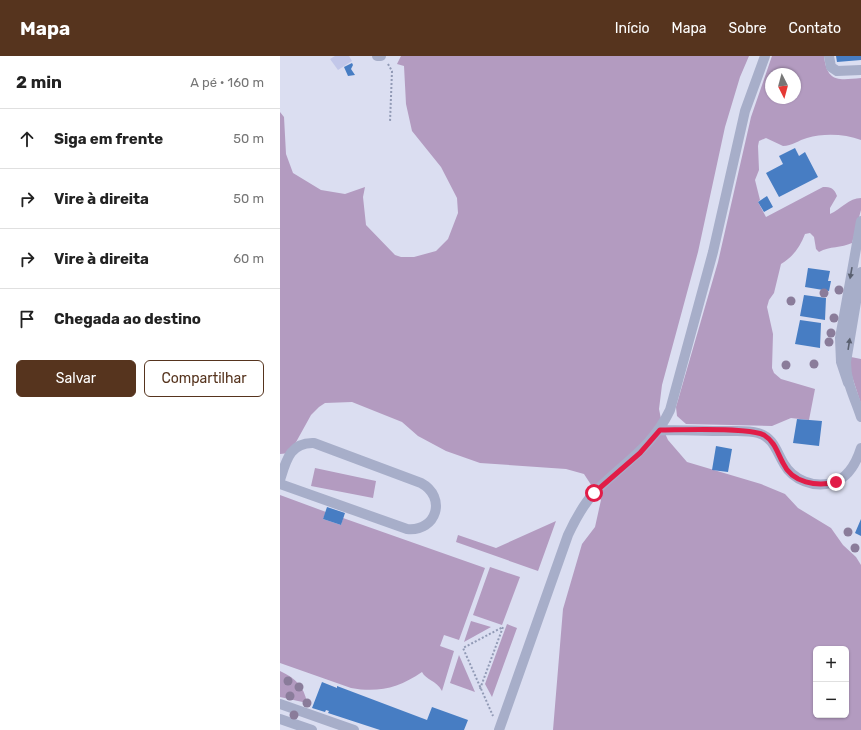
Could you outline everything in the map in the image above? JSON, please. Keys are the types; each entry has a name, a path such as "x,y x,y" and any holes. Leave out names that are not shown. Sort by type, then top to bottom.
{"lane":[{"path":"377,56 384,58"},
{"path":"499,730 568,535 575,520 594,493 640,453 660,430 674,400 713,252 745,111 765,56"},
{"path":"829,56 831,67 837,71 861,70"},
{"path":"861,221 840,338 841,362 861,416"},
{"path":"848,383 846,362 861,272"},
{"path":"660,430 758,433 774,444 783,463 792,474 805,482 820,484 832,483 844,478 856,463 861,448"},
{"path":"280,480 287,459 292,450 302,444 314,443 426,486 434,495 436,507 432,519 424,527 406,529 280,484"},
{"path":"280,704 354,730"},
{"path":"280,719 312,730"}],"path":[{"path":"384,58 392,71 390,122"},
{"path":"480,689 503,627 463,648 480,689 499,730"}],"shaded area":[{"path":"335,56 349,56 352,61 338,70 330,59"},
{"path":"401,56 749,56 740,77 725,127 698,252 662,385 659,409 663,429 668,440 687,462 761,484 785,494 798,508 831,528 843,545 856,557 861,565 861,730 553,730 563,609 582,544 595,527 601,500 584,474 566,469 480,463 446,451 418,436 402,422 352,402 325,403 319,407 311,415 290,453 280,454 280,112 284,117 286,154 293,173 321,190 345,194 365,187 363,197 366,225 395,255 401,257 414,257 436,251 448,239 458,213 457,198 441,167 412,131 406,104 404,66 397,64"},
{"path":"772,56 824,56 828,71 835,78 861,78 861,140 841,135 820,135 783,146 766,138 759,141 758,146 759,170 755,180 760,200 758,202 766,217 823,187 832,188 837,196 830,208 830,214 849,202 857,198 861,198 861,210 852,243 819,252 816,249 814,237 810,233 805,234 796,251 781,264 774,293 769,300 767,307 773,334 772,368 774,373 781,379 815,389 809,420 791,418 772,426 686,424 677,416 676,407 718,262 751,117 765,76 765,104 801,104 801,68 768,68"},
{"path":"851,357 861,359 861,404 850,370"},
{"path":"315,468 376,481 373,498 311,486"},
{"path":"280,495 326,512 323,519 341,525 343,518 485,568 459,640 444,635 440,646 454,651 442,691 440,687 426,677 422,672 397,685 388,688 370,690 351,688 280,663"},
{"path":"556,521 538,571 456,542 458,535 496,548"},
{"path":"490,567 520,577 502,625 473,615"},
{"path":"471,621 491,627 464,642"},
{"path":"507,624 517,628 492,697 485,684"},
{"path":"459,655 475,692 450,683"},
{"path":"280,671 298,683 304,692 307,703 280,697"}],"building":[{"path":"836,56 861,56 861,60 837,62"},
{"path":"352,63 353,65 351,69 355,75 348,76 344,67"},
{"path":"795,148 799,156 805,152 818,177 779,197 766,173 783,164 779,156"},
{"path":"767,196 773,207 764,212 758,202"},
{"path":"808,268 830,271 828,281 831,281 829,291 805,287"},
{"path":"804,295 826,298 825,320 800,316"},
{"path":"800,320 821,323 820,348 795,344"},
{"path":"797,419 822,421 819,446 793,443"},
{"path":"716,446 732,449 728,472 712,470"},
{"path":"327,507 345,513 341,525 323,519"},
{"path":"861,519 861,536 855,533"},
{"path":"322,682 337,688 337,686 427,720 432,707 468,720 464,730 380,730 328,713 329,711 326,710 325,712 312,708"}],"route":[{"path":"594,493 640,453 660,430 752,431 770,439 778,450 786,469 798,478 812,484 828,484 836,482"}]}
